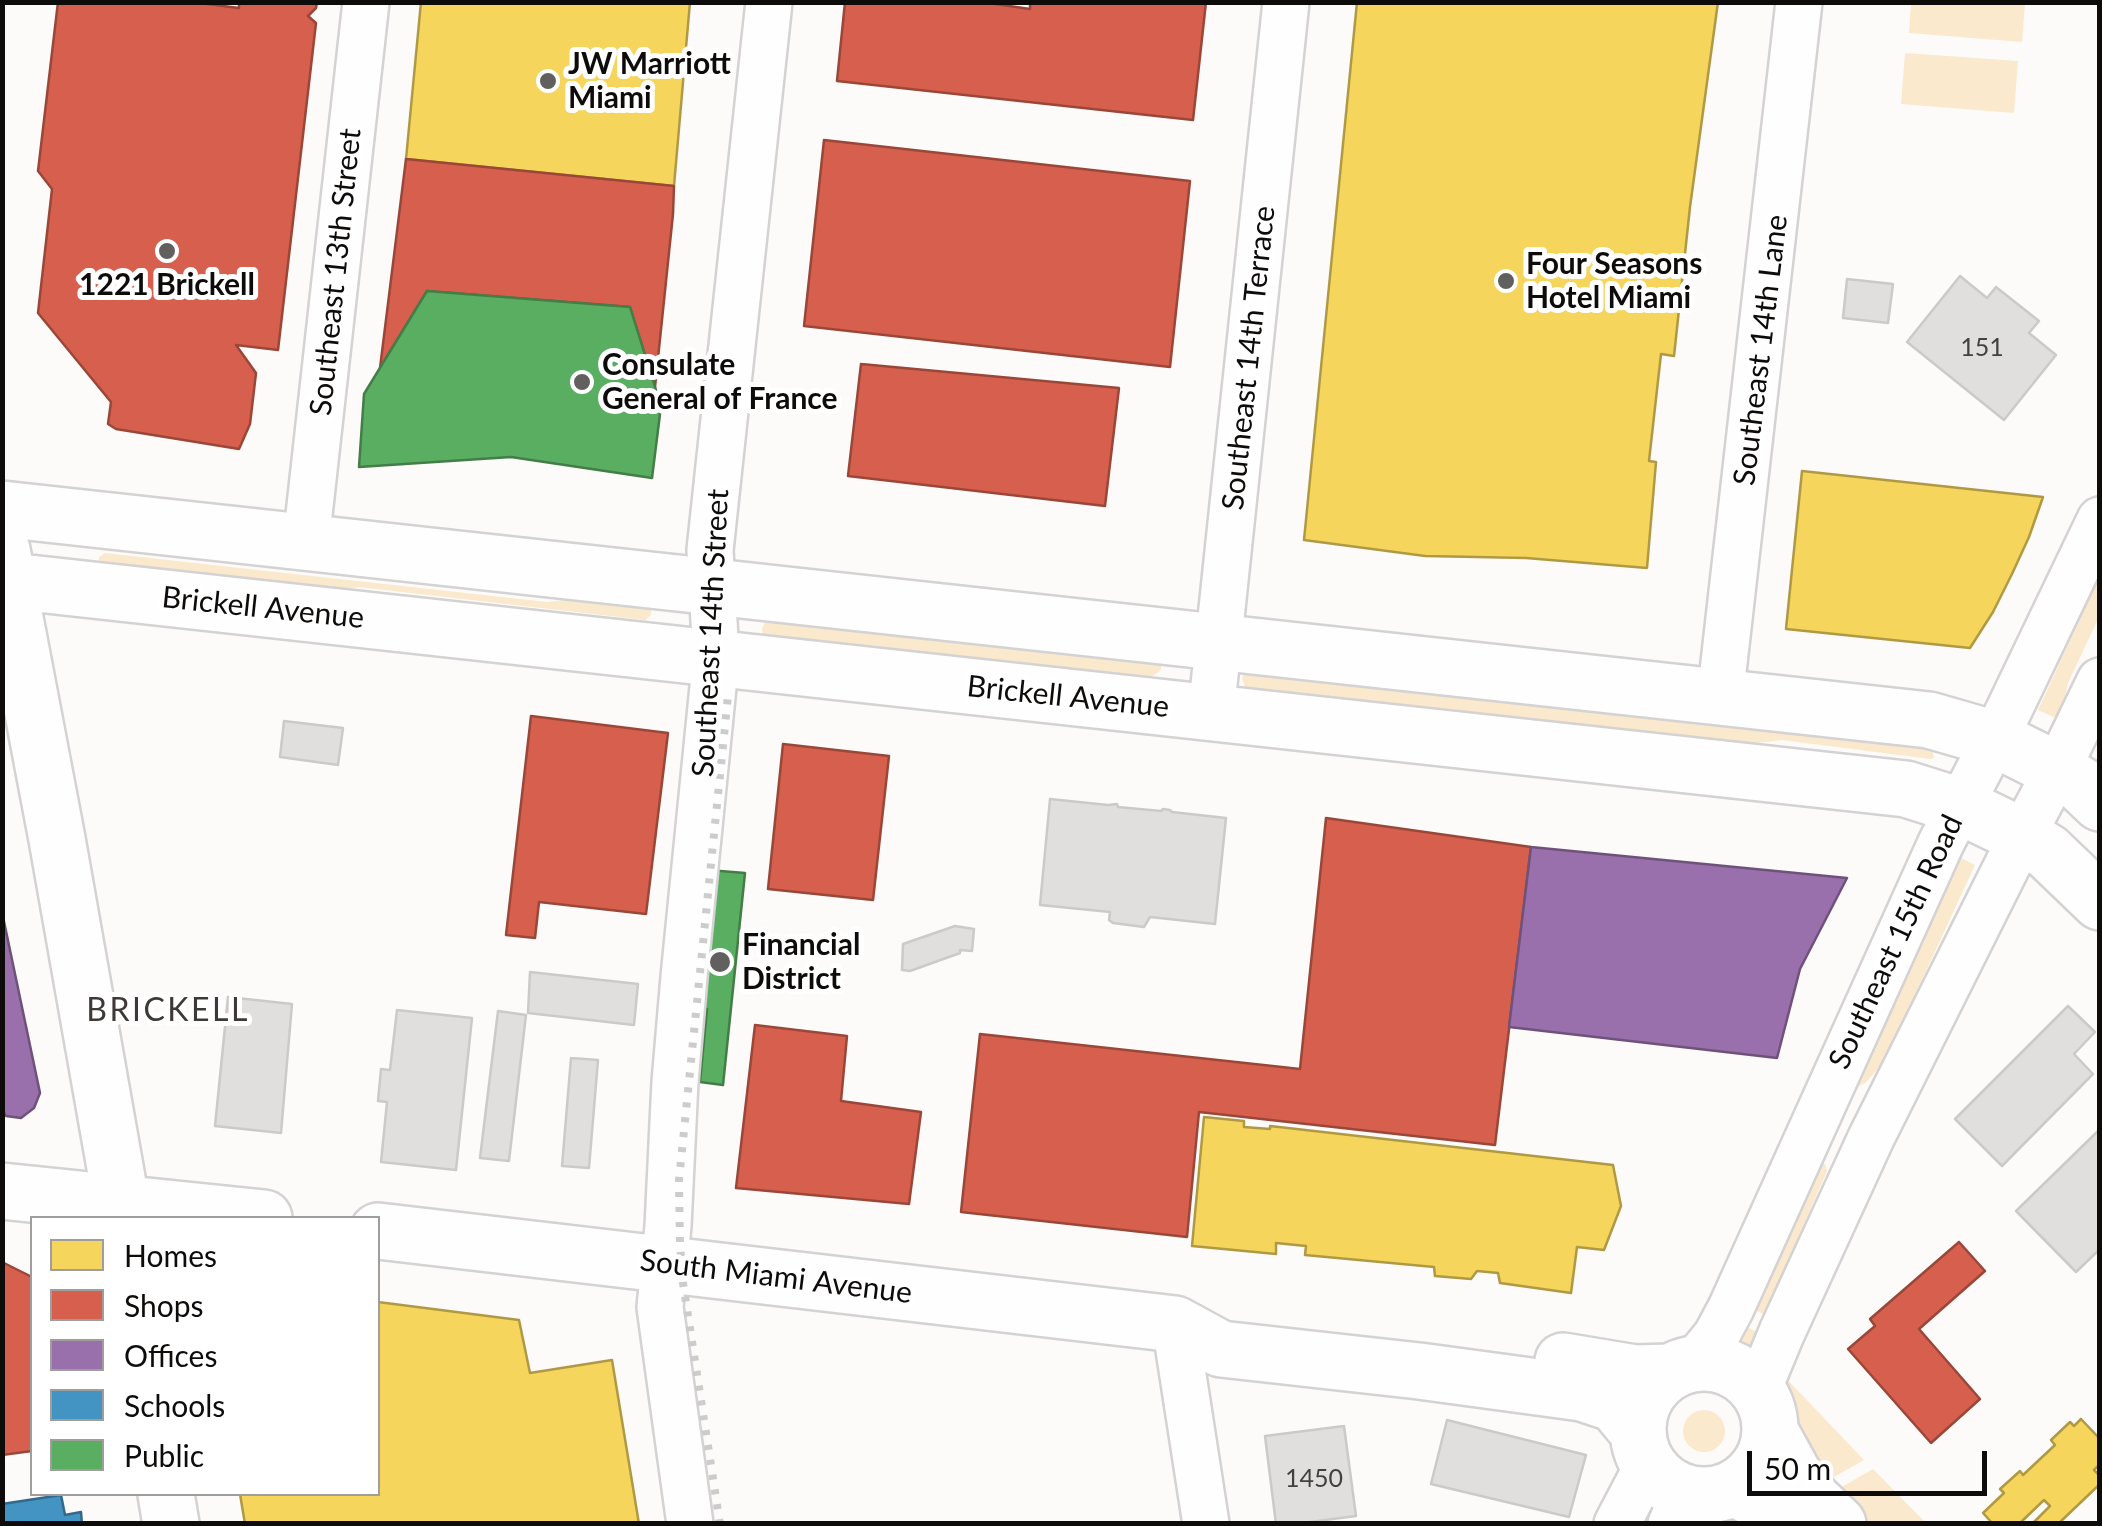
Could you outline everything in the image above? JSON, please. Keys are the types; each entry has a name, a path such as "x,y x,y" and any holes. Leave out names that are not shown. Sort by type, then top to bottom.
{"main road":[{"path":"2,509 1929,720 1995,739 2058,770 2100,803"},
{"path":"5,570 123,1212"},
{"name":"Brickell Avenue","path":"5,570 716,657 1906,788 1960,806 2022,836 2048,852 2100,902"},
{"path":"2,1192 123,1212 217,1216"},
{"name":"South Miami Avenue","path":"380,1231 1175,1324 1222,1312 1418,1336 1635,1374 1682,1367"},
{"name":"South Miami Avenue","path":"1175,1324 1222,1349 1582,1392 1615,1404 1676,1480 1760,1502 1783,1524"},
{"path":"1764,1411 1767,1449 1749,1478 1676,1480 1638,1420 1646,1397 1660,1378 1682,1367 1708,1362 1736,1371 1764,1411 1793,1473 1838,1524"},
{"path":"166,1496 171,1524"}],"street":[{"name":"Southeast 13th Street","path":"306,542 366,2"},
{"name":"Southeast 14th Street","path":"690,1524 660,1307 684,977 716,657 710,550 770,2"},
{"name":"Southeast 14th Terrace","path":"1211,713 1286,2"},
{"name":"Southeast 14th Lane","path":"1720,698 1799,2"},
{"name":"Southeast 15th Road","path":"1682,1367 1716,1336 1731,1308 1941,843 2100,520"},
{"name":"Southeast 15th Road","path":"1764,1411 1782,1332 1871,1138 2100,681"},
{"path":"1175,1324 1206,1524"},
{"path":"1616,1524 1676,1480"}],"shaded area":[{"path":"1911,3 2025,3 2022,42 1909,33"},
{"path":"1905,53 2018,61 2014,113 1901,104"},
{"path":"105,553 547,602 617,594 651,602 651,615 645,620 359,587 293,597 98,566 99,557"},
{"path":"2099,578 2099,617 2068,683 2060,720 2038,710"},
{"path":"767,617 1161,659 1162,665 1151,677 844,644 789,646 764,642 762,629"},
{"path":"1247,667 1918,743 1932,749 1934,758 1782,740 1687,751 1247,693 1242,678"},
{"path":"1955,855 1975,865 1883,1064 1852,1090"},
{"path":"1818,1162 1825,1164 1827,1171 1797,1240 1774,1320 1748,1306"},
{"path":"1739,1323 1767,1337 1754,1365 1725,1351"},
{"path":"1783,1375 1864,1460 1818,1486 1787,1433 1782,1405"},
{"path":"1704,1410 1719,1416 1725,1431 1719,1446 1704,1452 1689,1446 1683,1431 1689,1416"},
{"path":"1873,1469 1926,1523 1857,1523 1826,1496"}],"building: Homes":[{"name":"JW Marriott Miami","path":"421,2 690,2 674,186 406,159"},
{"path":"1057,2 1191,2 1180,86 1041,72"},
{"name":"Four Seasons Hotel Miami","path":"1357,2 1718,2 1674,356 1661,354 1649,461 1656,462 1647,568 1526,558 1425,556 1304,540"},
{"path":"1802,471 2043,497 2012,574 1970,648 1786,629"},
{"path":"1204,1117 1244,1121 1244,1127 1270,1126 1613,1165 1621,1206 1604,1250 1577,1247 1571,1293 1500,1283 1498,1273 1477,1271 1471,1279 1435,1276 1434,1267 1305,1255 1306,1246 1276,1243 1276,1254 1192,1246"},
{"path":"380,1302 519,1320 530,1373 612,1360 639,1524 245,1524 240,1496 380,1496"},
{"path":"2081,1419 2100,1439 2100,1464 2094,1470 2100,1476 2100,1484 2058,1524 2032,1524 2050,1506 2044,1500 2019,1524 1993,1524 1983,1513 2004,1493 2000,1489 2020,1471 2023,1475 2055,1445 2051,1440 2070,1422 2074,1426"}],"building: Shops":[{"name":"1221 Brickell","path":"58,2 192,2 239,8 239,2 317,2 308,16 316,23 278,350 236,345 256,373 250,424 239,449 116,429 108,424 111,402 38,313 52,189 38,171"},
{"path":"845,2 982,2 1030,9 1030,2 1206,2 1193,120 837,81"},
{"path":"824,140 1190,181 1170,367 804,326"},
{"path":"406,159 674,186 655,387 630,307 427,291 380,368"},
{"path":"861,364 1119,388 1105,506 848,476"},
{"path":"531,716 668,733 646,914 539,902 535,938 506,935"},
{"path":"783,744 889,756 873,900 768,889"},
{"path":"1326,818 1531,847 1495,1145 1199,1112 1187,1237 961,1212 980,1034 1300,1069"},
{"path":"755,1025 847,1036 841,1101 921,1112 909,1204 736,1188"},
{"path":"1959,1242 1985,1271 1919,1329 1980,1399 1931,1443 1848,1349 1875,1326 1870,1319"},
{"path":"2,1262 30,1276 30,1451 2,1455"}],"building: Offices":[{"path":"1531,847 1847,878 1800,969 1777,1058 1509,1027"},
{"path":"2,912 40,1093 34,1108 21,1118 6,1116 2,1109"}],"building: Schools":[{"path":"61,1496 65,1515 81,1512 82,1524 2,1524 2,1504"}],"building: Public":[{"path":"427,291 630,307 661,406 652,478 511,457 359,467 364,394"},
{"path":"708,870 745,873 723,1085 700,1082 707,1009 693,1007"}],"building: Other":[{"path":"1960,276 1987,298 1996,287 2039,321 2029,333 2056,355 2004,420 1907,342"},
{"path":"1847,279 1893,284 1888,323 1843,318"},
{"path":"284,721 343,728 338,765 280,757"},
{"path":"1050,799 1226,818 1215,924 1150,917 1144,927 1113,923 1109,920 1110,912 1040,905"},
{"path":"955,926 974,929 972,951 960,950 910,971 902,970 903,944"},
{"path":"530,972 638,984 634,1025 528,1013"},
{"path":"228,997 292,1004 281,1133 215,1126"},
{"path":"2068,1006 2095,1032 2074,1054 2093,1074 2002,1166 1955,1119"},
{"path":"397,1010 472,1018 456,1170 381,1162 387,1102 378,1101 381,1069 390,1070"},
{"path":"498,1011 526,1015 509,1161 480,1158"},
{"path":"571,1058 598,1060 589,1168 562,1166"},
{"path":"2100,1129 2100,1249 2076,1272 2016,1211"},
{"path":"1447,1420 1586,1455 1569,1517 1431,1484"},
{"path":"1344,1426 1356,1516 1276,1524 1265,1436"}],"railway":[{"path":"720,1524 683,1283 679,1180 728,696"}],"place":[{"name":"JW Marriott Miami","path":"548,81"},
{"name":"1221 Brickell","path":"167,251"},
{"name":"Four Seasons Hotel Miami","path":"1506,281"},
{"name":"Consulate General of France","path":"582,382"},
{"name":"Financial District","path":"720,962"}],"district":[{"name":"BRICKELL","path":"168,1011"}]}
